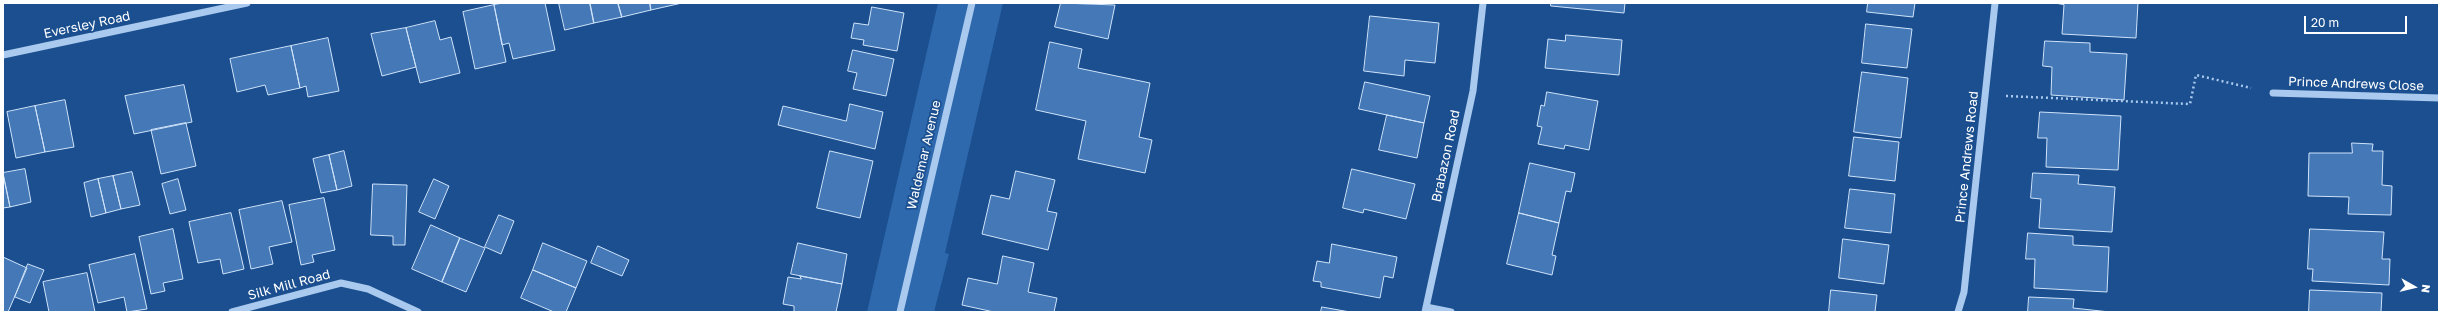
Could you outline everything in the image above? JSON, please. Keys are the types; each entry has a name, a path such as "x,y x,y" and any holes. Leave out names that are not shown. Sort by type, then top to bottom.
{"street":[{"name":"Eversley Road","path":"3,55 247,3"},
{"name":"Waldemar Avenue","path":"900,312 972,3"},
{"name":"Brabazon Road","path":"1426,310 1473,90 1483,3"},
{"name":"Prince Andrews Road","path":"1958,312 1964,292 1995,3"},
{"name":"Prince Andrews Close","path":"2273,93 2439,98"},
{"name":"Silk Mill Road","path":"232,312 341,284 368,289 418,312"},
{"path":"1426,310 1451,312"}],"path":[{"path":"1986,94 2016,97 2190,104 2196,75 2273,93"}],"shaded area":[{"path":"938,3 1003,3 945,253 949,254 934,312 867,312"}],"building":[{"path":"503,3 545,3 555,50 513,59 509,43 502,45 494,5"},
{"path":"559,3 590,3 594,23 565,30"},
{"path":"590,3 618,3 622,17 594,23"},
{"path":"618,3 650,3 651,10 622,17"},
{"path":"650,3 682,3 651,10"},
{"path":"1061,3 1115,5 1108,39 1055,27"},
{"path":"1551,3 1625,3 1624,13 1551,6"},
{"path":"1868,3 1915,3 1913,17 1867,12"},
{"path":"2055,3 2138,3 2136,38 2062,34 2064,5"},
{"path":"494,5 506,62 475,69 463,12"},
{"path":"872,7 904,13 897,51 863,45 864,40 851,38 854,23 868,25"},
{"path":"1370,16 1439,23 1435,63 1405,60 1404,76 1364,71"},
{"path":"435,21 440,40 451,37 460,73 420,83 406,28"},
{"path":"1866,24 1912,29 1907,68 1862,63"},
{"path":"406,28 416,67 382,76 371,34"},
{"path":"1566,35 1622,40 1619,75 1545,68 1548,39 1565,41"},
{"path":"328,38 339,91 308,97 306,86 300,88 291,46"},
{"path":"2045,41 2090,43 2090,52 2127,54 2124,100 2051,95 2052,67 2043,66"},
{"path":"1050,42 1082,49 1078,68 1150,83 1139,137 1152,140 1145,173 1078,159 1086,121 1036,110"},
{"path":"291,46 300,88 268,95 265,85 237,92 230,59"},
{"path":"853,50 894,59 886,96 853,89 857,73 848,71"},
{"path":"1862,72 1908,78 1901,138 1854,132"},
{"path":"1365,82 1430,96 1424,123 1359,109"},
{"path":"184,85 192,122 134,134 125,96"},
{"path":"1547,92 1598,101 1589,150 1565,145 1564,149 1538,144 1542,127 1537,126 1541,105 1544,106"},
{"path":"65,100 74,147 45,152 35,106"},
{"path":"850,104 883,112 875,149 778,125 783,106 846,121"},
{"path":"35,106 45,152 16,158 7,112"},
{"path":"2040,112 2121,116 2118,170 2046,167 2047,138 2038,138"},
{"path":"1387,115 1424,123 1417,158 1379,150"},
{"path":"186,123 196,166 161,174 151,130"},
{"path":"1854,137 1899,142 1895,181 1849,176"},
{"path":"2352,143 2373,144 2372,151 2383,151 2382,185 2392,186 2391,215 2348,214 2349,197 2308,196 2309,153 2352,153"},
{"path":"344,151 352,186 337,190 329,155"},
{"path":"830,151 873,161 860,218 817,208"},
{"path":"329,155 337,190 321,193 313,159"},
{"path":"1530,163 1575,173 1571,192 1566,191 1559,223 1519,213"},
{"path":"25,169 31,202 10,207 3,173"},
{"path":"1352,169 1415,184 1406,219 1364,209 1363,213 1343,208"},
{"path":"1016,171 1055,180 1047,211 1057,213 1048,250 982,234 991,195 1009,199"},
{"path":"132,172 140,205 121,209 113,176"},
{"path":"2033,173 2079,175 2078,184 2115,187 2112,232 2039,228 2041,199 2031,198"},
{"path":"3,174 10,207 3,208"},
{"path":"113,176 121,209 106,213 98,179"},
{"path":"98,179 106,213 91,217 84,183"},
{"path":"178,179 186,210 170,214 162,184"},
{"path":"434,179 449,186 435,219 419,212"},
{"path":"373,184 407,185 405,245 393,245 393,236 371,235"},
{"path":"1850,189 1895,194 1891,233 1845,228"},
{"path":"324,198 335,250 312,255 314,262 301,265 289,205"},
{"path":"282,201 292,242 269,247 273,264 251,269 239,210"},
{"path":"231,213 244,269 223,274 220,259 198,263 189,222"},
{"path":"1519,213 1559,223 1552,255 1556,256 1552,275 1507,264"},
{"path":"499,215 514,221 501,254 485,247"},
{"path":"431,225 460,238 442,282 412,269"},
{"path":"173,229 183,279 163,283 165,291 151,294 139,237"},
{"path":"2310,229 2384,232 2382,259 2390,259 2389,285 2312,281 2313,269 2308,269"},
{"path":"2028,233 2073,236 2073,245 2109,247 2107,292 2034,288 2035,259 2026,259"},
{"path":"460,238 485,248 466,292 442,282"},
{"path":"1843,239 1889,245 1884,284 1839,278"},
{"path":"543,243 587,261 576,288 533,270"},
{"path":"798,243 847,254 842,284 791,274"},
{"path":"1332,244 1397,257 1393,278 1384,276 1380,298 1321,287 1321,282 1313,281 1317,261 1329,263"},
{"path":"598,246 629,260 622,276 591,263"},
{"path":"135,254 147,309 127,312 124,297 98,303 89,265"},
{"path":"1003,256 1034,263 1028,292 1057,298 1054,312 994,312 962,305 968,278 997,284"},
{"path":"3,257 27,268 8,312 3,312"},
{"path":"28,264 44,270 30,303 15,297"},
{"path":"533,270 576,288 566,312 554,312 521,298"},
{"path":"87,273 95,312 49,312 43,282"},
{"path":"800,276 842,284 836,312 794,312 794,306 783,304 788,277 801,279"},
{"path":"1831,290 1877,295 1875,312 1829,312"},
{"path":"2310,290 2382,293 2381,312 2309,312"},
{"path":"2029,297 2074,299 2073,308 2110,312 2028,312"},
{"path":"1322,307 1350,312 1321,312"}]}
